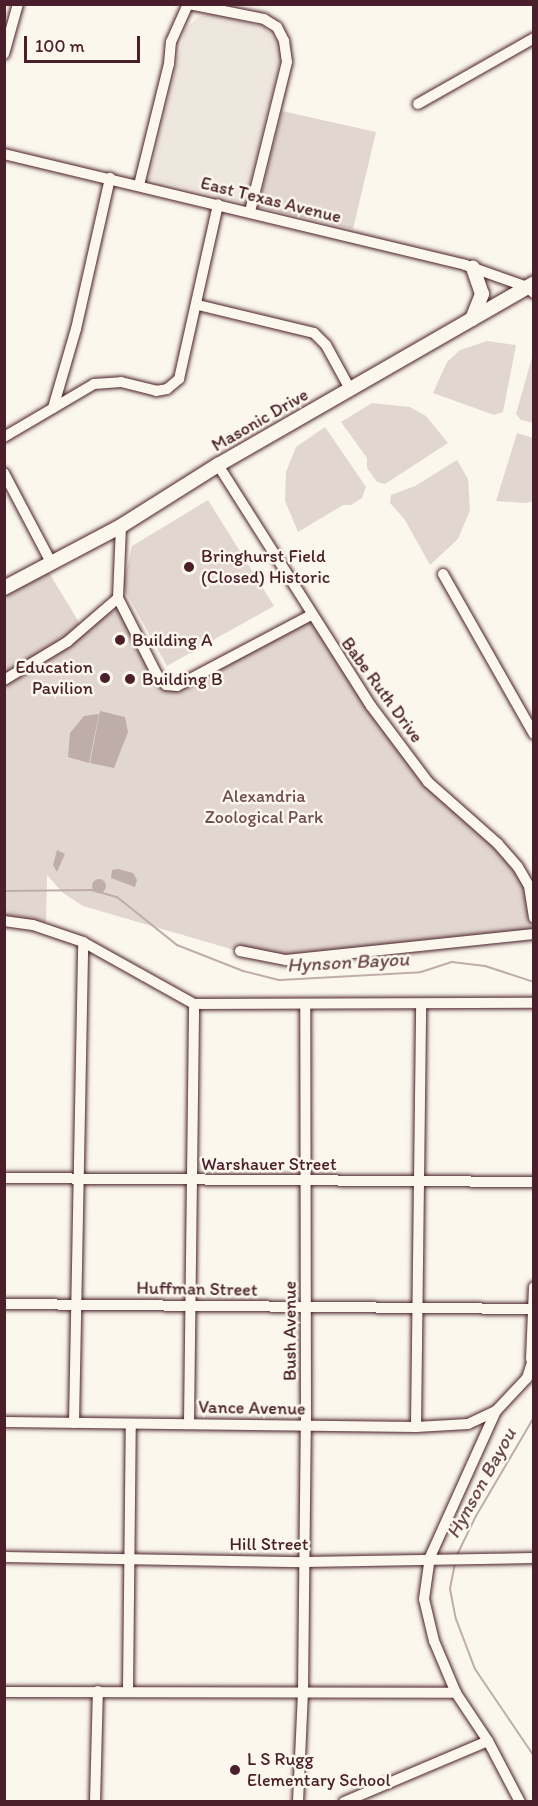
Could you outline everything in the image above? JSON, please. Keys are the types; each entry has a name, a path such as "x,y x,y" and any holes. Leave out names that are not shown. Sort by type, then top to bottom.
{"main road":[{"path":"472,319 482,288 473,268"},
{"name":"Masonic Drive","path":"4,588 51,561 121,526 218,465 472,319 532,288"}],"street":[{"path":"4,54 18,4"},
{"path":"139,185 169,64 171,42 189,4 264,19 278,27 287,62 250,212"},
{"path":"418,104 534,38"},
{"name":"East Texas Avenue","path":"4,154 218,204 473,268 532,288"},
{"path":"53,408 76,329 110,178"},
{"path":"4,436 94,384 122,382 156,391 173,385 179,379 198,305 218,204"},
{"path":"198,305 314,333 326,345 350,389"},
{"name":"Babe Ruth Drive","path":"218,465 311,615 371,706 428,782 509,855 529,886 534,918"},
{"path":"4,473 51,561"},
{"path":"121,526 118,598 157,675 172,687 311,615"},
{"path":"443,574 534,734"},
{"path":"4,680 67,642 118,598"},
{"path":"4,921 33,925 83,942 194,1004 534,1003"},
{"path":"240,951 286,960 534,934"},
{"path":"74,1423 83,942"},
{"path":"189,1424 194,1004"},
{"path":"416,1427 421,1004"},
{"name":"Bush Avenue","path":"298,1802 303,1693 306,1426 305,1005"},
{"name":"Warshauer Street","path":"4,1178 534,1182"},
{"path":"520,1802 488,1741 456,1693 434,1641 425,1605 430,1557 496,1411 530,1377 534,1287"},
{"name":"Huffman Street","path":"4,1304 533,1309"},
{"name":"Vance Avenue","path":"4,1422 416,1427 468,1424 496,1411"},
{"path":"128,1690 131,1424"},
{"name":"Hill Street","path":"4,1557 304,1562 430,1557 534,1558"},
{"path":"4,1692 128,1690 456,1693"},
{"path":"95,1802 98,1691"},
{"path":"344,1802 488,1741"}],"shaded area":[{"path":"214,14 264,27 280,46 281,56 245,203 149,179 185,30 198,17"},
{"path":"100,711 125,717 128,732 114,768 90,763"},
{"path":"99,714 89,763 68,757 70,733 84,716"},
{"path":"57,850 65,854 57,872 53,865"},
{"path":"118,869 133,873 137,880 135,887 111,878 112,870"},
{"path":"99,879 104,881 106,886 104,891 99,893 94,891 92,886 94,881"}],"green space":[{"path":"282,111 376,132 353,229 258,207"},
{"path":"487,341 516,345 503,412 494,415 433,393 447,362 460,350"},
{"path":"533,354 533,423 521,420 516,414"},
{"path":"372,403 410,407 426,416 448,443 385,484 377,482 367,468 367,458 341,422"},
{"path":"325,427 366,487 362,498 351,505 343,505 298,532 285,501 286,472 296,447"},
{"path":"517,433 533,438 533,501 526,503 496,501"},
{"path":"457,460 468,479 470,510 458,539 430,565 405,520 390,503 391,495 415,486"},
{"name":"Bringhurst Field (Closed) Historic","path":"208,500 274,606 167,666 123,587 132,546"},
{"name":"Alexandria Zoological Park","path":"45,566 83,629 119,608 166,686 311,615 427,781 518,868 531,910 533,937 326,957 255,956 83,906 63,893 47,875 46,922 5,917 5,590"}],"waterway":[{"name":"Hynson Bayou","path":"4,891 92,890 117,897 177,945 243,971 280,980 421,972 452,962 485,966 534,982"},
{"name":"Hynson Bayou","path":"456,1557 476,1516 534,1417"},
{"name":"Hynson Bayou","path":"455,1563 450,1589 456,1619 475,1669 534,1756"}],"place":[{"name":"Bringhurst Field (Closed) Historic","path":"189,567"},
{"name":"Building A","path":"120,640"},
{"name":"Education Pavilion","path":"105,678"},
{"name":"Building B","path":"130,679"},
{"name":"L S Rugg Elementary School","path":"235,1770"}]}
